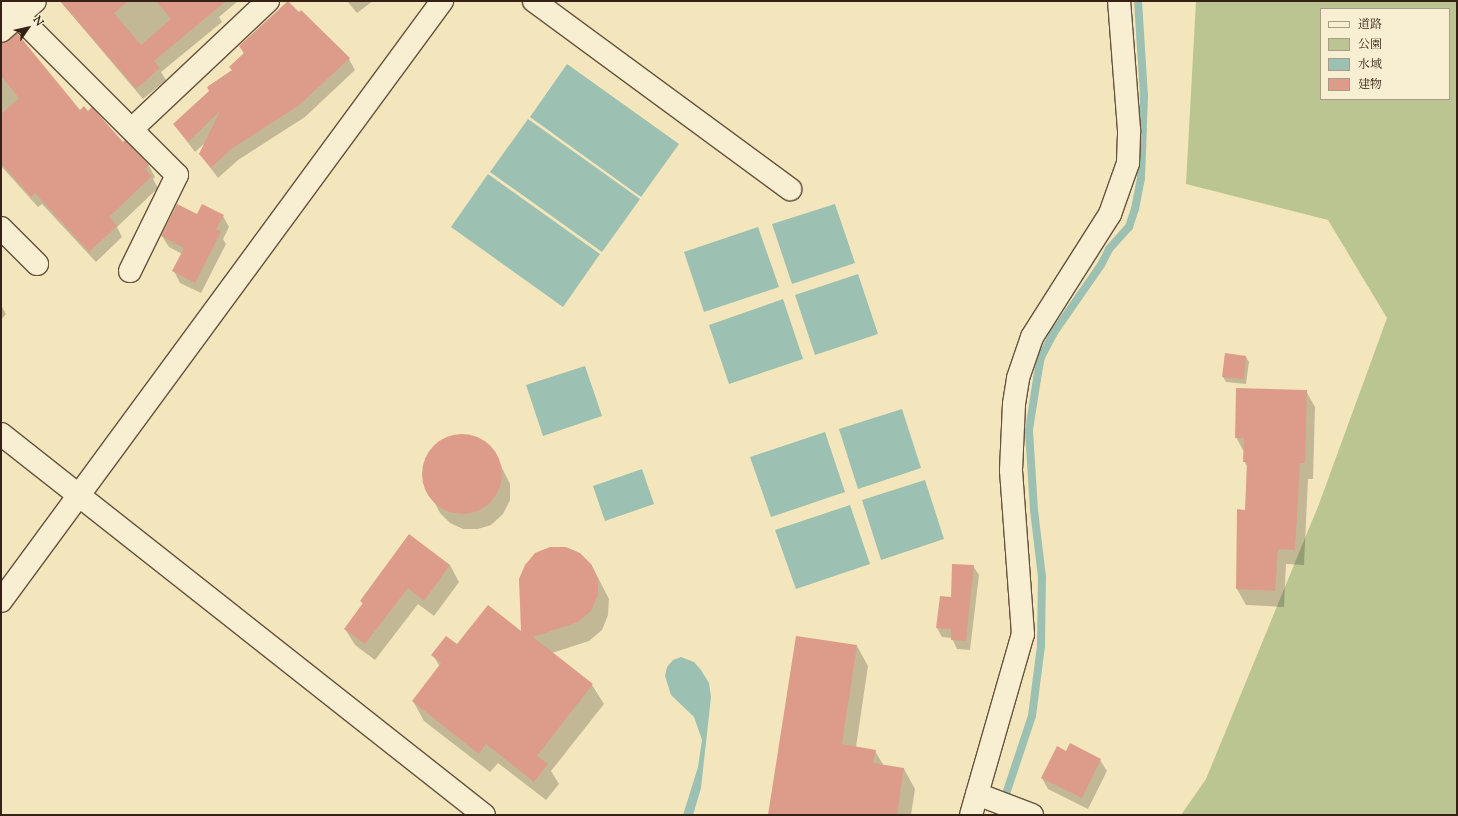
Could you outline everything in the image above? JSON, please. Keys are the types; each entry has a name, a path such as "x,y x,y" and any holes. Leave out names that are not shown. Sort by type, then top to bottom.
{"street":[{"path":"1,31 11,9 35,1"},
{"path":"132,129 268,1"},
{"path":"1,601 442,1"},
{"path":"534,1 790,189"},
{"path":"971,815 1023,634 1011,470 1014,404 1018,378 1032,337 1110,214 1128,163 1129,130 1119,1"},
{"path":"11,9 177,175 130,271"},
{"path":"1,228 37,264"},
{"path":"1,434 77,496 484,815"},
{"path":"977,794 1032,815"}],"green space":[{"path":"1196,1 1457,1 1457,815 1181,815 1206,779 1319,504 1387,318 1328,220 1186,184"}],"water":[{"path":"567,64 679,144 641,197 530,117"},
{"path":"528,119 640,199 602,252 490,172"},
{"path":"488,174 600,254 563,307 451,227"},
{"path":"835,204 855,263 792,284 772,224"},
{"path":"758,227 779,287 704,312 684,252"},
{"path":"858,274 878,334 815,355 795,295"},
{"path":"783,299 803,359 729,384 709,325"},
{"path":"585,366 602,416 543,436 526,385"},
{"path":"902,409 921,468 858,489 839,429"},
{"path":"825,432 845,492 771,517 750,457"},
{"path":"642,469 654,504 605,521 593,486"},
{"path":"925,480 944,539 881,560 862,500"},
{"path":"850,505 870,564 796,589 775,530"},
{"path":"681,657 694,662 701,670 709,683 711,697 701,788 693,815 683,815 698,767 702,740 694,717 671,695 665,676 667,667 673,660"}],"building":[{"path":"60,1 128,1 114,13 141,45 171,19 156,1 226,1 154,61 160,68 136,89"},
{"path":"288,1 299,12 301,10 350,58 298,106 231,149 211,168 199,154 220,111 188,142 173,124 209,91 207,87 232,70 229,67 244,53 239,46"},
{"path":"17,33 80,110 84,106 88,111 92,107 123,142 125,140 149,165 145,169 152,176 109,217 117,226 89,252 35,193 31,197 1,163 1,114 19,98 1,76 1,43"},
{"path":"177,204 197,214 202,204 224,215 216,229 221,232 195,283 172,271 184,248 161,236"},
{"path":"1225,353 1246,356 1244,379 1222,377"},
{"path":"1236,388 1307,390 1305,463 1300,463 1295,550 1278,549 1275,591 1236,589 1237,509 1245,510 1247,462 1243,462 1244,438 1235,438"},
{"path":"462,434 477,437 490,446 499,459 502,474 499,489 490,502 477,511 462,514 447,511 434,502 425,489 422,474 425,459 434,446 447,437"},
{"path":"409,534 450,565 424,601 408,588 365,644 344,629 363,603 360,601"},
{"path":"550,547 566,547 580,553 591,564 598,579 598,595 591,611 578,622 533,637 593,684 537,756 548,764 534,782 486,744 479,754 412,701 441,663 431,655 446,636 457,644 488,605 521,631 519,579 525,565 535,553"},
{"path":"952,564 974,565 966,641 951,640 951,629 936,628 940,596 951,597"},
{"path":"796,636 857,645 842,744 876,750 873,763 904,768 897,815 768,815"},
{"path":"1070,743 1101,759 1082,798 1041,778 1057,746 1066,751"}],"waterway":[{"path":"999,815 1032,716 1041,646 1042,577 1034,510 1029,430 1037,379 1041,357 1053,334 1101,265 1109,249 1129,227 1135,209 1141,178 1144,96 1138,1"}]}
